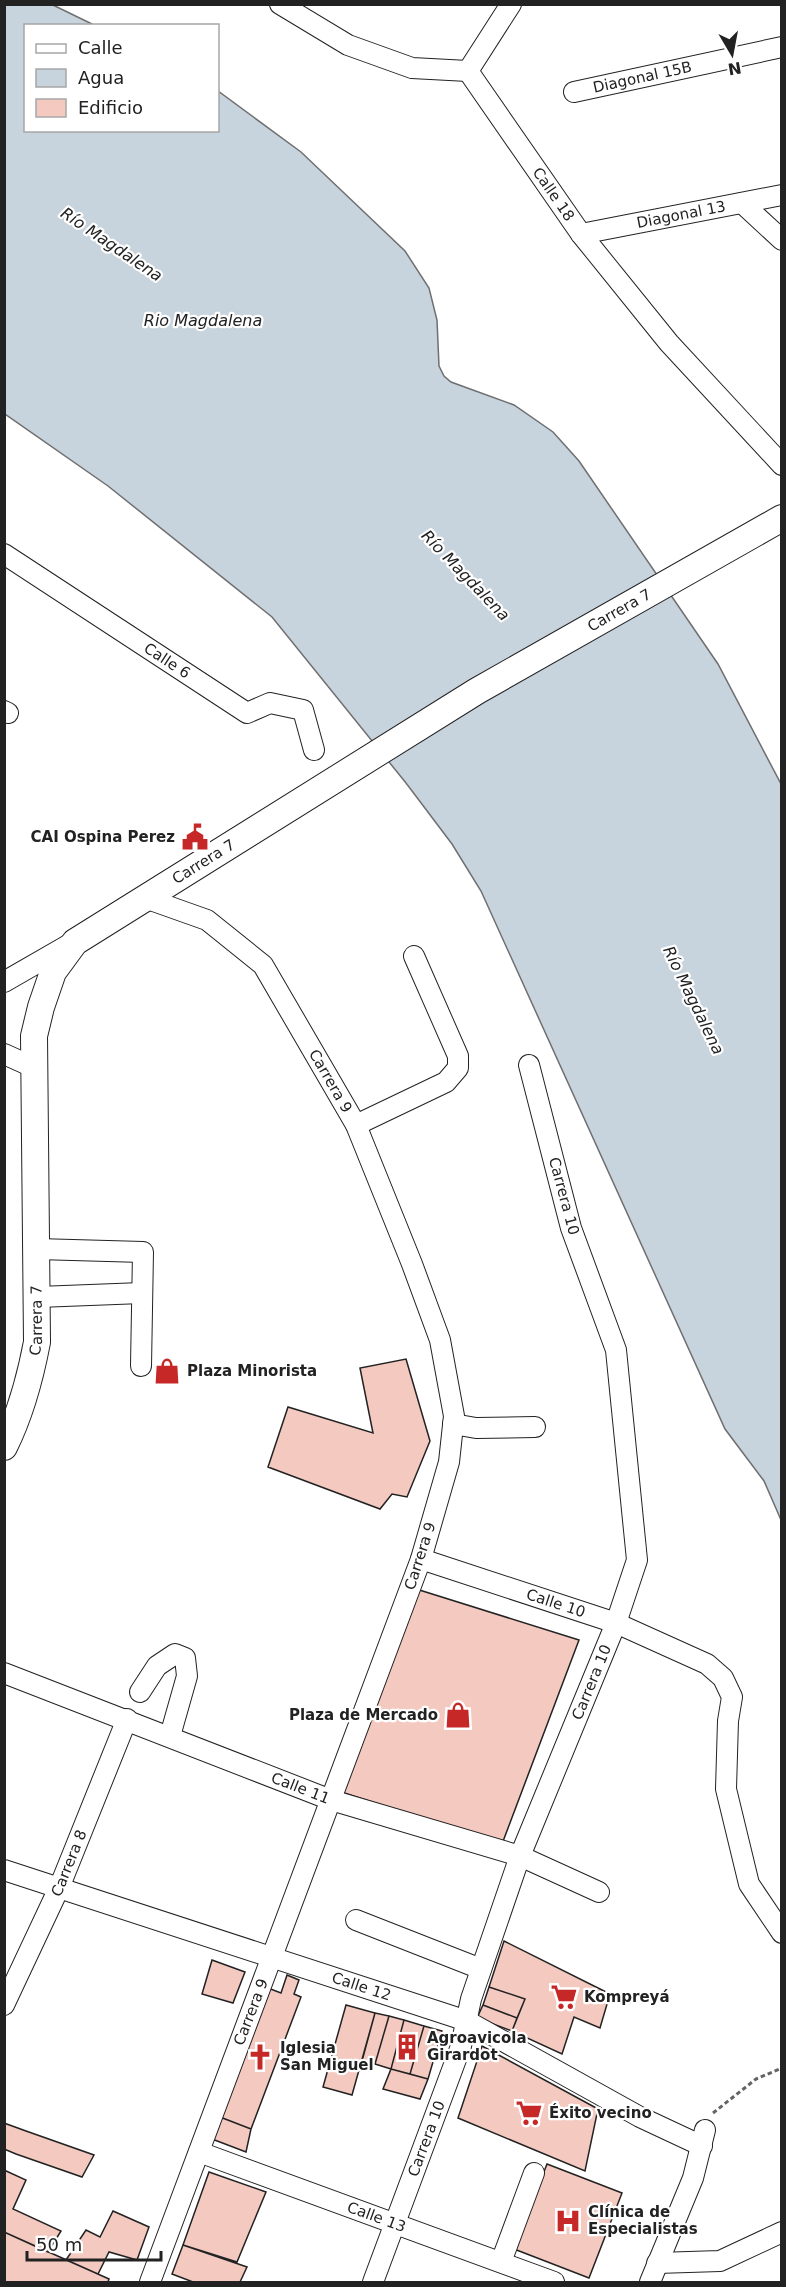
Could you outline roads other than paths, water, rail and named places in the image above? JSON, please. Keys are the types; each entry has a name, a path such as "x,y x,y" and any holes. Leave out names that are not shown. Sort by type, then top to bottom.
{"main road":[{"name":"Carrera 7","path":"4,1447 16,1423 29,1383 37,1342 34,1036 53,972 75,942 477,691 782,518"}],"street":[{"path":"280,4 348,45 412,68 468,71 511,4"},
{"name":"Diagonal 15B","path":"574,92 782,47"},
{"name":"Calle 18","path":"468,71 581,234 669,343 782,465"},
{"name":"Diagonal 13","path":"581,234 782,195"},
{"path":"742,202 782,240"},
{"name":"Calle 6","path":"4,554 247,713 270,703 303,710 314,750"},
{"name":"Carrera 9","path":"145,898 207,920 263,965 356,1125 440,1340 454,1416 449,1462 421,1559 150,2283"},
{"path":"4,982 75,942"},
{"path":"356,1125 446,1082 458,1068 458,1056 414,956"},
{"path":"4,1054 33,1067"},
{"name":"Carrera 10","path":"373,2283 461,2046 471,1999 520,1856 616,1623 637,1560 616,1350 571,1228 529,1065"},
{"path":"37,1249 143,1252 141,1366"},
{"path":"38,1297 142,1293"},
{"path":"453,1424 476,1428 535,1427"},
{"name":"Calle 10","path":"421,1559 616,1623 707,1664 723,1678 732,1697 728,1721 726,1789 749,1884 782,1934"},
{"path":"140,1692 157,1666 175,1654 185,1658 187,1676 170,1736"},
{"name":"Calle 11","path":"4,1673 331,1800 520,1856 599,1892"},
{"name":"Carrera 8","path":"4,2005 60,1887 127,1719"},
{"name":"Calle 12","path":"4,1870 467,2021 640,2117 704,2138 693,2178 657,2263"},
{"path":"356,1920 481,1970"},
{"name":"Calle 13","path":"199,2152 554,2283"},
{"path":"501,2262 534,2173"},
{"path":"650,2283 657,2263 720,2261 782,2232"}],"water":[{"name":"Rio Magdalena","path":"5,5 53,5 92,24 24,24 24,132 219,132 219,92 301,152 405,251 429,288 437,320 439,366 444,376 451,382 514,405 553,432 579,461 718,664 781,784 781,1520 764,1481 725,1429 481,891 452,844 406,783 272,617 108,486 5,414"}],"place":[{"name":"CAI Ospina Perez","path":"195,837"},
{"name":"Plaza Minorista","path":"167,1371"},
{"name":"Plaza de Mercado","path":"458,1715"},
{"name":"Kompreyá","path":"564,1997"},
{"name":"Agroavicola Girardot","path":"407,2047"},
{"name":"Iglesia San Miguel","path":"260,2057"},
{"name":"Éxito vecino","path":"529,2113"},
{"name":"Clínica de Especialistas","path":"568,2221"}],"water label":[{"name":"Río Magdalena","path":"112,244"},
{"name":"Río Magdalena","path":"466,575"},
{"name":"Río Magdalena","path":"694,1000"}]}
